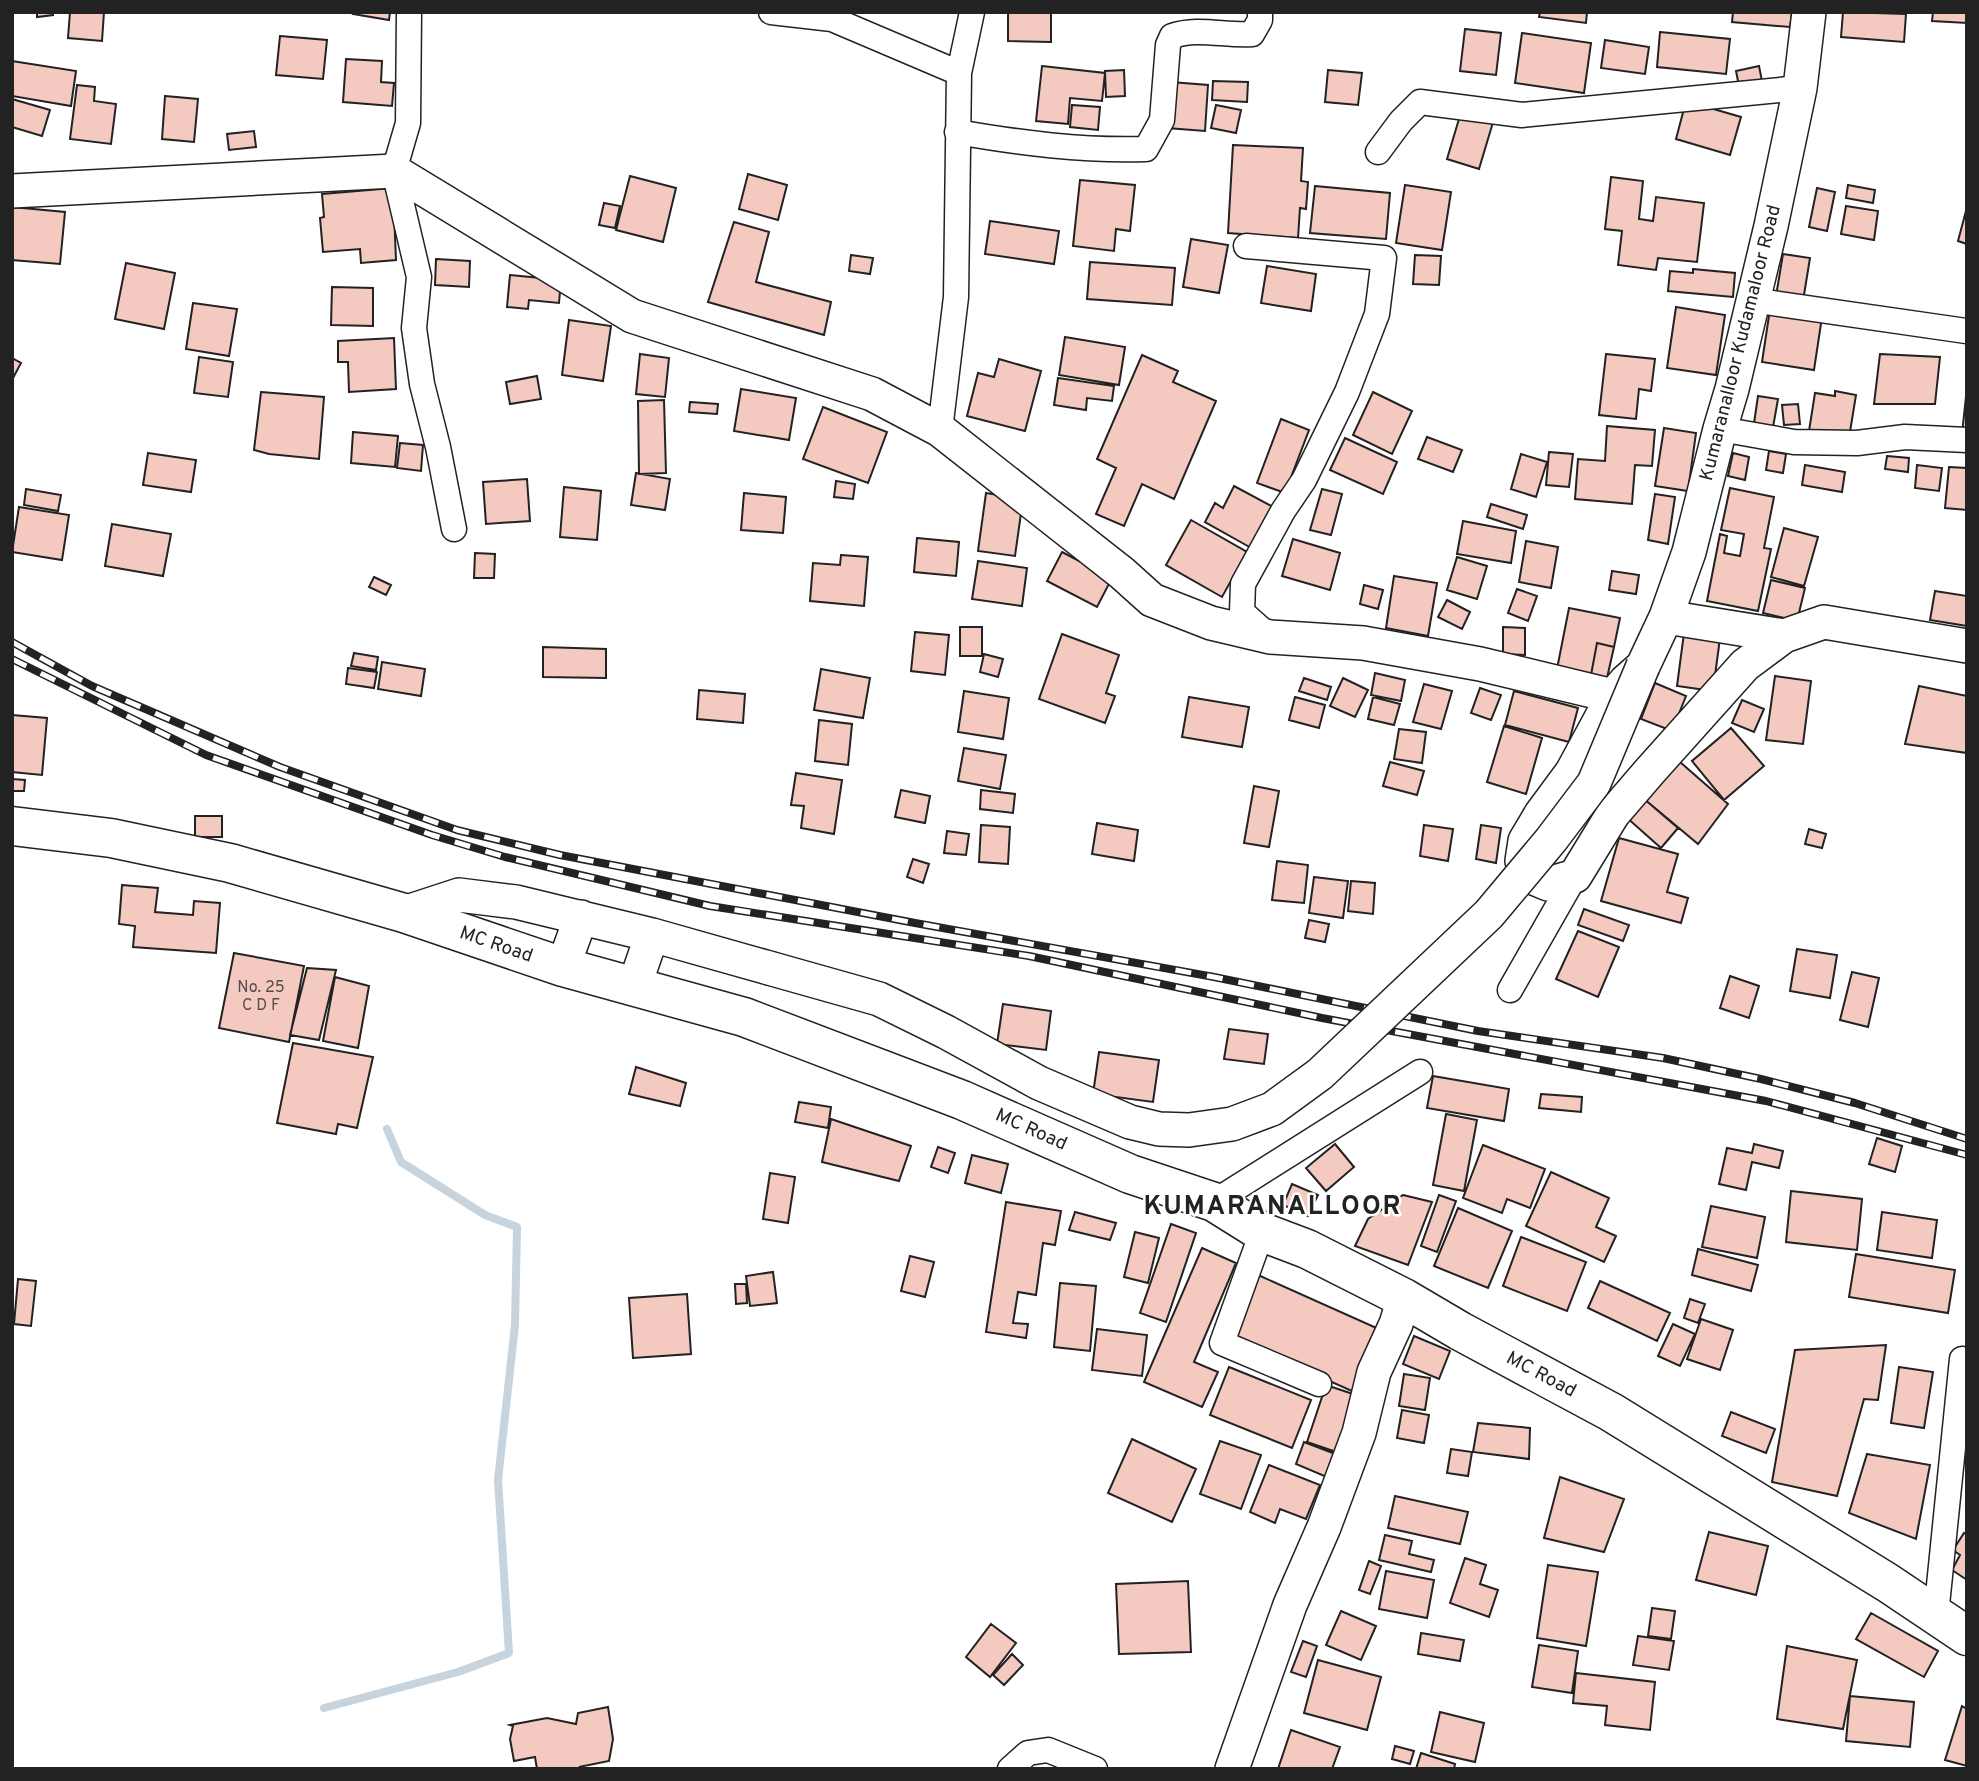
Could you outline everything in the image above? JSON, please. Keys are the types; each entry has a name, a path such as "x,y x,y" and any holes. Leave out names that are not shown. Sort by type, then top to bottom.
{"main road":[{"name":"MC Road","path":"12,826 111,838 230,863 404,913 563,967 744,1017 962,1100 1130,1174 1214,1202 1262,1232 1307,1249 1404,1298 1611,1412 1888,1583 1967,1636"}],"street":[{"path":"410,12 408,123 394,171 419,277 414,328 422,384 454,529"},
{"path":"771,12 832,19 959,73"},
{"path":"940,430 956,297 959,73 972,12"},
{"path":"957,132 1050,145 1108,150 1146,149 1162,120 1168,45 1172,36 1183,32 1236,36 1252,34 1260,20 1260,12"},
{"name":"Kumaranalloor Kudamaloor Road","path":"404,913 459,895 516,902 652,935 879,999 1039,1083 1130,1122 1159,1129 1189,1130 1232,1124 1272,1109 1320,1074 1489,914 1594,783 1666,617 1689,552 1771,226 1800,88 1810,12"},
{"path":"1378,152 1401,121 1420,102 1522,115 1800,88"},
{"path":"12,191 394,171 632,316 872,394 940,430 1122,573 1152,600 1210,622 1270,637 1363,643 1480,664 1613,696"},
{"path":"1246,246 1384,258 1377,314 1347,392 1304,481 1283,511 1243,584 1242,612 1270,637"},
{"path":"1752,300 1966,331"},
{"path":"1720,429 1794,442 1857,443 1905,437 1967,440"},
{"path":"1666,617 1784,636"},
{"path":"1510,990 1613,814 1745,665 1784,636 1824,622 1967,646"},
{"path":"1575,876 1548,884 1529,876 1522,861 1525,841 1572,772 1613,696 1643,666"},
{"path":"563,967 581,918"},
{"path":"634,988 652,935"},
{"path":"1214,1202 1420,1072"},
{"path":"1262,1232 1222,1343 1319,1384"},
{"path":"1232,1769 1290,1605 1324,1527 1359,1433 1374,1372 1396,1324 1404,1298"},
{"path":"1936,1615 1962,1359"},
{"path":"1010,1769 1028,1753 1048,1750 1095,1769"}],"building":[{"path":"37,12 53,12 53,15 37,17"},
{"path":"70,12 104,12 102,41 68,38"},
{"path":"390,12 389,20 353,14"},
{"path":"1008,12 1051,12 1051,42 1008,41"},
{"path":"1540,12 1587,12 1586,23 1539,17"},
{"path":"1733,12 1792,12 1790,27 1732,22"},
{"path":"1843,12 1906,14 1904,42 1841,37"},
{"path":"1933,12 1967,12 1967,23 1932,21"},
{"path":"1465,29 1501,33 1496,75 1460,71"},
{"path":"1660,32 1730,39 1726,74 1657,67"},
{"path":"1522,33 1591,43 1584,93 1515,83"},
{"path":"280,36 327,40 323,79 276,75"},
{"path":"1605,40 1649,47 1645,74 1601,68"},
{"path":"346,59 382,61 381,82 394,83 392,106 343,102"},
{"path":"12,61 76,71 71,106 12,96"},
{"path":"1042,66 1105,73 1102,101 1070,98 1068,124 1036,121"},
{"path":"1759,66 1762,81 1739,86 1736,71"},
{"path":"1124,70 1125,96 1106,97 1105,71"},
{"path":"1328,70 1362,73 1358,105 1325,102"},
{"path":"1213,81 1248,82 1247,102 1212,100"},
{"path":"1171,82 1208,85 1205,131 1167,128"},
{"path":"77,85 95,87 94,101 116,104 111,144 70,139"},
{"path":"165,96 198,99 194,142 162,139"},
{"path":"12,99 50,110 42,136 12,127"},
{"path":"1686,101 1741,117 1730,155 1676,139"},
{"path":"1072,105 1100,107 1098,130 1070,127"},
{"path":"1216,105 1241,110 1236,133 1211,128"},
{"path":"1462,109 1494,119 1479,169 1447,159"},
{"path":"254,131 256,147 229,150 227,134"},
{"path":"1233,145 1303,148 1301,181 1308,182 1306,209 1300,208 1298,238 1228,233"},
{"path":"748,174 787,185 778,220 739,209"},
{"path":"630,176 676,188 663,242 616,230"},
{"path":"1611,177 1643,181 1639,219 1653,221 1656,197 1704,203 1697,262 1658,258 1656,270 1618,265 1622,231 1605,229"},
{"path":"1080,180 1135,185 1130,231 1116,229 1114,251 1073,246"},
{"path":"1405,185 1451,192 1442,250 1396,243"},
{"path":"1848,185 1875,190 1873,203 1846,198"},
{"path":"1315,186 1390,193 1386,239 1310,233"},
{"path":"393,188 396,260 361,263 360,249 323,252 320,218 324,217 322,194"},
{"path":"1817,188 1835,192 1827,231 1809,227"},
{"path":"604,203 620,206 615,228 599,225"},
{"path":"1846,206 1878,211 1874,240 1841,234"},
{"path":"12,207 65,212 60,264 12,260"},
{"path":"1967,207 1967,244 1958,241"},
{"path":"990,221 1059,231 1054,264 985,254"},
{"path":"734,222 769,232 756,282 831,302 824,335 708,302"},
{"path":"1191,239 1228,245 1219,293 1183,287"},
{"path":"1783,254 1810,258 1803,301 1776,296"},
{"path":"851,255 873,258 870,274 849,271"},
{"path":"1415,255 1441,256 1439,285 1413,284"},
{"path":"436,259 470,261 469,287 435,285"},
{"path":"1090,262 1175,268 1172,305 1087,299"},
{"path":"126,263 175,273 164,329 115,319"},
{"path":"1267,266 1316,274 1311,311 1261,303"},
{"path":"1693,269 1735,273 1733,297 1668,291 1670,271 1693,273"},
{"path":"510,275 561,280 559,303 529,300 528,309 507,307"},
{"path":"332,287 373,288 373,326 331,325"},
{"path":"193,303 237,309 229,356 186,349"},
{"path":"1676,307 1725,315 1716,375 1667,368"},
{"path":"1770,309 1822,317 1814,370 1762,362"},
{"path":"569,320 611,326 603,381 562,375"},
{"path":"1065,337 1125,347 1119,385 1059,375"},
{"path":"394,338 396,389 349,392 348,362 338,362 338,341"},
{"path":"640,354 669,358 665,397 636,394"},
{"path":"1606,354 1655,359 1651,391 1639,389 1636,419 1599,415"},
{"path":"1880,354 1940,357 1935,404 1874,404"},
{"path":"1142,355 1178,371 1173,382 1216,401 1174,499 1142,484 1124,526 1096,514 1116,468 1097,459"},
{"path":"199,357 233,362 228,397 194,393"},
{"path":"12,358 21,363 12,380"},
{"path":"999,359 1041,371 1025,431 967,416 978,373 994,377"},
{"path":"537,376 541,399 510,404 506,382"},
{"path":"1058,378 1114,386 1112,401 1087,398 1086,410 1054,405"},
{"path":"1967,387 1967,434 1962,434"},
{"path":"741,389 796,398 789,440 734,431"},
{"path":"1835,391 1856,395 1849,438 1809,431 1815,393 1835,396"},
{"path":"261,392 324,397 319,459 254,450"},
{"path":"1373,392 1412,411 1392,454 1353,435"},
{"path":"1758,396 1778,399 1772,433 1753,430"},
{"path":"664,400 666,473 639,474 638,401"},
{"path":"690,402 718,404 717,414 689,412"},
{"path":"1798,404 1800,424 1784,425 1782,405"},
{"path":"823,407 887,432 868,483 803,459"},
{"path":"1281,419 1309,430 1285,493 1257,483"},
{"path":"1607,426 1655,430 1652,466 1635,465 1632,504 1575,499 1578,459 1605,461"},
{"path":"1664,428 1696,433 1688,491 1655,486"},
{"path":"353,432 398,436 395,467 351,463"},
{"path":"1427,437 1462,450 1453,472 1418,459"},
{"path":"1345,438 1397,462 1383,494 1330,470"},
{"path":"400,443 423,445 421,471 397,468"},
{"path":"1769,451 1786,454 1783,473 1766,470"},
{"path":"1549,452 1573,454 1569,487 1546,485"},
{"path":"148,453 196,460 191,492 143,485"},
{"path":"1733,453 1749,457 1745,480 1728,476"},
{"path":"1521,454 1547,462 1536,497 1511,489"},
{"path":"1887,456 1909,458 1908,472 1885,469"},
{"path":"1805,465 1845,472 1842,492 1802,485"},
{"path":"1917,465 1942,468 1939,491 1915,488"},
{"path":"1949,467 1967,468 1967,510 1945,508"},
{"path":"636,473 670,479 665,510 631,505"},
{"path":"527,479 530,521 486,524 483,482"},
{"path":"836,481 855,484 853,499 834,497"},
{"path":"1234,486 1275,508 1253,549 1205,522 1215,503 1223,508"},
{"path":"564,487 601,491 597,540 560,537"},
{"path":"1730,488 1774,497 1764,548 1771,549 1758,611 1707,601 1720,534 1727,536 1724,553 1740,556 1744,534 1721,530"},
{"path":"26,489 61,495 58,511 24,505"},
{"path":"1322,489 1342,494 1331,535 1310,530"},
{"path":"744,493 786,497 783,533 741,530"},
{"path":"986,493 1023,499 1015,556 978,551"},
{"path":"1655,494 1675,497 1668,544 1648,540"},
{"path":"1491,504 1527,515 1523,529 1487,517"},
{"path":"19,507 69,515 62,560 12,552"},
{"path":"1191,520 1247,552 1222,597 1166,565"},
{"path":"1463,521 1516,531 1511,563 1457,554"},
{"path":"112,524 171,534 163,576 105,566"},
{"path":"1784,528 1818,537 1804,586 1771,577"},
{"path":"917,538 959,542 956,576 914,572"},
{"path":"1293,539 1340,553 1330,590 1282,576"},
{"path":"1526,541 1558,547 1551,588 1519,582"},
{"path":"1062,552 1112,578 1097,607 1047,581"},
{"path":"475,553 495,554 494,578 474,578"},
{"path":"841,555 868,557 864,606 810,601 813,563 840,565"},
{"path":"1457,557 1487,566 1477,599 1447,590"},
{"path":"978,561 1027,568 1022,606 972,599"},
{"path":"1612,571 1639,575 1636,594 1609,590"},
{"path":"1394,576 1437,583 1428,636 1386,628"},
{"path":"374,577 391,585 386,595 369,587"},
{"path":"1771,580 1805,588 1797,621 1763,613"},
{"path":"1364,585 1383,590 1378,609 1360,604"},
{"path":"1517,589 1537,596 1528,621 1508,613"},
{"path":"1935,591 1967,596 1967,626 1930,620"},
{"path":"1447,600 1470,612 1462,629 1438,617"},
{"path":"1569,608 1620,618 1614,647 1597,643 1591,675 1557,669"},
{"path":"960,627 982,627 982,656 960,656"},
{"path":"1503,627 1525,628 1525,655 1503,654"},
{"path":"915,632 949,635 945,675 911,671"},
{"path":"1684,633 1720,638 1713,691 1677,686"},
{"path":"1062,634 1119,655 1106,693 1115,696 1105,723 1039,699"},
{"path":"1597,643 1614,647 1607,678 1591,675"},
{"path":"543,647 606,649 606,678 543,677"},
{"path":"354,653 378,657 376,670 351,666"},
{"path":"984,654 1003,659 998,677 980,672"},
{"path":"382,662 425,669 421,696 378,689"},
{"path":"348,668 377,672 374,688 346,684"},
{"path":"821,669 870,678 863,718 814,710"},
{"path":"1375,673 1405,680 1401,701 1371,695"},
{"path":"1775,676 1811,681 1803,744 1766,740"},
{"path":"1304,678 1331,687 1327,700 1299,691"},
{"path":"1343,678 1368,690 1355,717 1330,706"},
{"path":"1655,683 1686,696 1672,731 1641,719"},
{"path":"1424,684 1452,691 1441,729 1413,722"},
{"path":"1919,686 1967,696 1967,753 1905,744"},
{"path":"1480,688 1501,695 1491,720 1471,713"},
{"path":"699,690 745,694 743,723 697,719"},
{"path":"964,691 1009,698 1003,739 958,732"},
{"path":"1514,691 1578,708 1569,742 1505,725"},
{"path":"1189,697 1249,707 1242,747 1182,737"},
{"path":"1295,697 1325,705 1319,728 1289,720"},
{"path":"1373,697 1400,704 1394,725 1368,719"},
{"path":"1742,700 1764,709 1754,732 1732,723"},
{"path":"12,715 47,718 42,775 12,772"},
{"path":"819,720 852,724 848,765 815,761"},
{"path":"1504,726 1542,738 1526,794 1487,782"},
{"path":"1731,728 1764,766 1724,800 1692,761"},
{"path":"1399,729 1426,732 1422,763 1394,759"},
{"path":"964,748 1006,755 1000,789 958,781"},
{"path":"1390,762 1424,771 1417,795 1383,786"},
{"path":"1680,762 1728,804 1698,844 1643,798"},
{"path":"796,773 842,780 834,834 801,828 804,806 791,805"},
{"path":"12,779 25,780 24,791 12,791"},
{"path":"1254,786 1279,791 1269,847 1244,843"},
{"path":"901,790 930,796 925,823 895,817"},
{"path":"981,790 1015,794 1013,813 980,809"},
{"path":"1643,798 1678,828 1661,848 1626,817"},
{"path":"195,816 222,816 222,837 195,837"},
{"path":"1097,823 1138,830 1134,861 1092,854"},
{"path":"981,825 1010,827 1008,864 979,862"},
{"path":"1424,825 1453,829 1448,861 1420,856"},
{"path":"1481,825 1501,828 1496,863 1476,859"},
{"path":"1809,829 1826,834 1822,848 1805,844"},
{"path":"947,831 969,834 966,855 944,853"},
{"path":"1619,838 1678,854 1667,892 1688,898 1681,923 1601,901"},
{"path":"913,859 929,864 923,883 907,877"},
{"path":"1277,861 1308,865 1304,903 1272,900"},
{"path":"1314,877 1348,881 1343,918 1309,913"},
{"path":"1351,881 1375,883 1373,914 1348,911"},
{"path":"122,885 158,888 155,912 193,915 194,901 220,903 216,953 133,947 135,926 119,924"},
{"path":"1584,909 1629,925 1623,941 1578,925"},
{"path":"1309,920 1329,924 1325,942 1305,938"},
{"path":"1578,931 1619,947 1598,997 1556,979"},
{"path":"1797,949 1837,955 1830,998 1790,991"},
{"path":"234,953 304,966 289,1042 219,1028"},
{"path":"307,968 336,970 319,1040 290,1035"},
{"path":"1852,972 1879,978 1868,1027 1840,1020"},
{"path":"1730,976 1759,986 1749,1018 1720,1008"},
{"path":"335,977 369,986 358,1048 323,1041"},
{"path":"1003,1004 1051,1011 1046,1050 997,1044"},
{"path":"1229,1029 1268,1034 1264,1064 1224,1059"},
{"path":"293,1043 373,1057 357,1128 338,1124 336,1134 277,1123"},
{"path":"1099,1052 1159,1060 1153,1102 1093,1094"},
{"path":"636,1067 686,1083 680,1106 629,1094"},
{"path":"1433,1076 1509,1089 1504,1121 1427,1108"},
{"path":"1541,1094 1582,1097 1581,1112 1539,1108"},
{"path":"799,1102 831,1107 828,1128 795,1122"},
{"path":"1446,1114 1477,1120 1464,1191 1433,1185"},
{"path":"831,1119 911,1146 899,1181 822,1162"},
{"path":"1877,1138 1902,1146 1895,1172 1869,1164"},
{"path":"1335,1144 1354,1167 1326,1191 1306,1168"},
{"path":"1754,1144 1783,1151 1779,1168 1752,1162 1746,1190 1719,1184 1727,1148 1752,1153"},
{"path":"1483,1145 1545,1169 1530,1208 1507,1199 1502,1213 1463,1198"},
{"path":"938,1147 955,1153 948,1173 931,1167"},
{"path":"972,1155 1008,1164 1001,1193 965,1183"},
{"path":"1551,1172 1609,1198 1596,1227 1616,1236 1604,1262 1526,1226"},
{"path":"770,1173 795,1177 788,1223 763,1219"},
{"path":"1292,1184 1318,1195 1308,1216 1283,1205"},
{"path":"1791,1191 1862,1199 1857,1250 1786,1242"},
{"path":"1403,1195 1432,1202 1408,1265 1355,1246 1368,1219"},
{"path":"1439,1195 1456,1201 1437,1252 1421,1246"},
{"path":"1006,1202 1061,1211 1055,1245 1043,1243 1036,1295 1018,1292 1013,1323 1028,1324 1026,1338 986,1332"},
{"path":"1711,1206 1765,1217 1757,1258 1702,1247"},
{"path":"1458,1208 1512,1231 1488,1288 1434,1266"},
{"path":"1075,1212 1116,1223 1110,1240 1069,1230"},
{"path":"1882,1212 1937,1220 1932,1258 1877,1250"},
{"path":"1171,1224 1196,1233 1166,1322 1140,1313"},
{"path":"1135,1232 1159,1238 1148,1283 1124,1277"},
{"path":"1521,1237 1586,1262 1567,1311 1503,1286"},
{"path":"1202,1248 1236,1263 1194,1362 1218,1372 1202,1407 1144,1382"},
{"path":"1698,1249 1758,1265 1751,1291 1692,1275"},
{"path":"1856,1254 1955,1270 1948,1313 1849,1297"},
{"path":"910,1256 934,1262 925,1297 901,1291"},
{"path":"773,1272 777,1303 750,1306 746,1276"},
{"path":"1258,1275 1381,1330 1354,1392 1231,1337"},
{"path":"18,1279 36,1281 31,1326 14,1324"},
{"path":"1600,1281 1670,1313 1657,1341 1588,1308"},
{"path":"1060,1283 1096,1286 1090,1351 1054,1347"},
{"path":"735,1284 746,1284 747,1303 736,1304"},
{"path":"687,1294 691,1354 633,1358 629,1298"},
{"path":"1690,1299 1705,1304 1698,1323 1684,1318"},
{"path":"1701,1319 1733,1330 1720,1370 1687,1359"},
{"path":"1673,1324 1695,1334 1680,1366 1658,1356"},
{"path":"1097,1329 1147,1335 1142,1376 1092,1370"},
{"path":"1414,1336 1450,1351 1439,1379 1403,1364"},
{"path":"1886,1345 1878,1400 1864,1399 1837,1496 1772,1482 1795,1350"},
{"path":"1229,1367 1311,1400 1292,1448 1210,1415"},
{"path":"1899,1367 1933,1372 1924,1428 1891,1423"},
{"path":"1404,1374 1430,1378 1425,1410 1399,1406"},
{"path":"1326,1385 1365,1398 1345,1455 1307,1442"},
{"path":"1402,1410 1429,1415 1424,1443 1397,1438"},
{"path":"1731,1412 1775,1429 1766,1453 1722,1436"},
{"path":"1478,1423 1530,1428 1529,1459 1473,1452"},
{"path":"1132,1439 1196,1469 1172,1522 1108,1493"},
{"path":"1220,1441 1261,1455 1241,1509 1200,1494"},
{"path":"1304,1442 1338,1455 1329,1478 1296,1464"},
{"path":"1451,1449 1472,1452 1468,1476 1447,1473"},
{"path":"1867,1454 1930,1465 1916,1539 1849,1513"},
{"path":"1269,1465 1320,1485 1306,1519 1280,1509 1275,1523 1250,1512"},
{"path":"1560,1477 1624,1499 1604,1552 1544,1538"},
{"path":"1395,1496 1468,1512 1460,1544 1388,1528"},
{"path":"1709,1532 1768,1546 1756,1595 1696,1580"},
{"path":"1964,1533 1967,1534 1967,1580 1952,1570 1960,1555 1953,1550"},
{"path":"1385,1535 1412,1541 1409,1554 1434,1560 1431,1572 1379,1560"},
{"path":"1465,1558 1486,1565 1480,1584 1498,1590 1489,1617 1450,1603"},
{"path":"1369,1561 1381,1566 1370,1594 1359,1590"},
{"path":"1548,1565 1598,1572 1586,1646 1537,1638"},
{"path":"1386,1571 1434,1580 1427,1618 1379,1609"},
{"path":"1188,1581 1191,1652 1119,1654 1116,1584"},
{"path":"1652,1608 1675,1611 1671,1639 1648,1636"},
{"path":"1341,1611 1376,1626 1361,1660 1326,1645"},
{"path":"1871,1613 1938,1651 1924,1677 1856,1639"},
{"path":"991,1624 1016,1643 990,1677 966,1657"},
{"path":"1421,1633 1464,1640 1460,1661 1418,1654"},
{"path":"1638,1636 1674,1641 1669,1670 1633,1665"},
{"path":"1303,1641 1317,1646 1306,1677 1291,1672"},
{"path":"1539,1645 1578,1651 1572,1693 1532,1687"},
{"path":"1787,1646 1857,1660 1843,1729 1777,1719"},
{"path":"1012,1654 1023,1665 1004,1685 993,1675"},
{"path":"1318,1660 1381,1677 1367,1730 1304,1713"},
{"path":"1576,1673 1655,1682 1650,1730 1605,1725 1607,1706 1573,1703"},
{"path":"1850,1696 1914,1702 1910,1747 1846,1741"},
{"path":"1962,1706 1967,1709 1967,1766 1945,1760"},
{"path":"608,1707 613,1739 609,1761 579,1767 588,1769 537,1769 535,1757 514,1761 510,1739 513,1726 510,1725 547,1718 576,1724 578,1713"},
{"path":"1440,1712 1484,1723 1475,1762 1431,1752"},
{"path":"1291,1730 1340,1747 1332,1769 1278,1769"},
{"path":"1395,1746 1414,1751 1410,1764 1392,1759"},
{"path":"1421,1753 1455,1764 1454,1769 1416,1769"}],"waterway":[{"path":"324,1708 458,1672 509,1653 498,1480 515,1325 517,1227 485,1215 401,1162 387,1129"}],"railway":[{"path":"12,642 92,686 280,767 457,830 560,855 1214,977 1478,1031 1663,1058 1855,1103 1967,1139"},
{"path":"12,659 206,755 432,835 505,857 710,906 1029,956 1322,1018 1766,1101 1967,1155"}],"district":[{"name":"KUMARANALLOOR","path":"1273,1207"}]}
